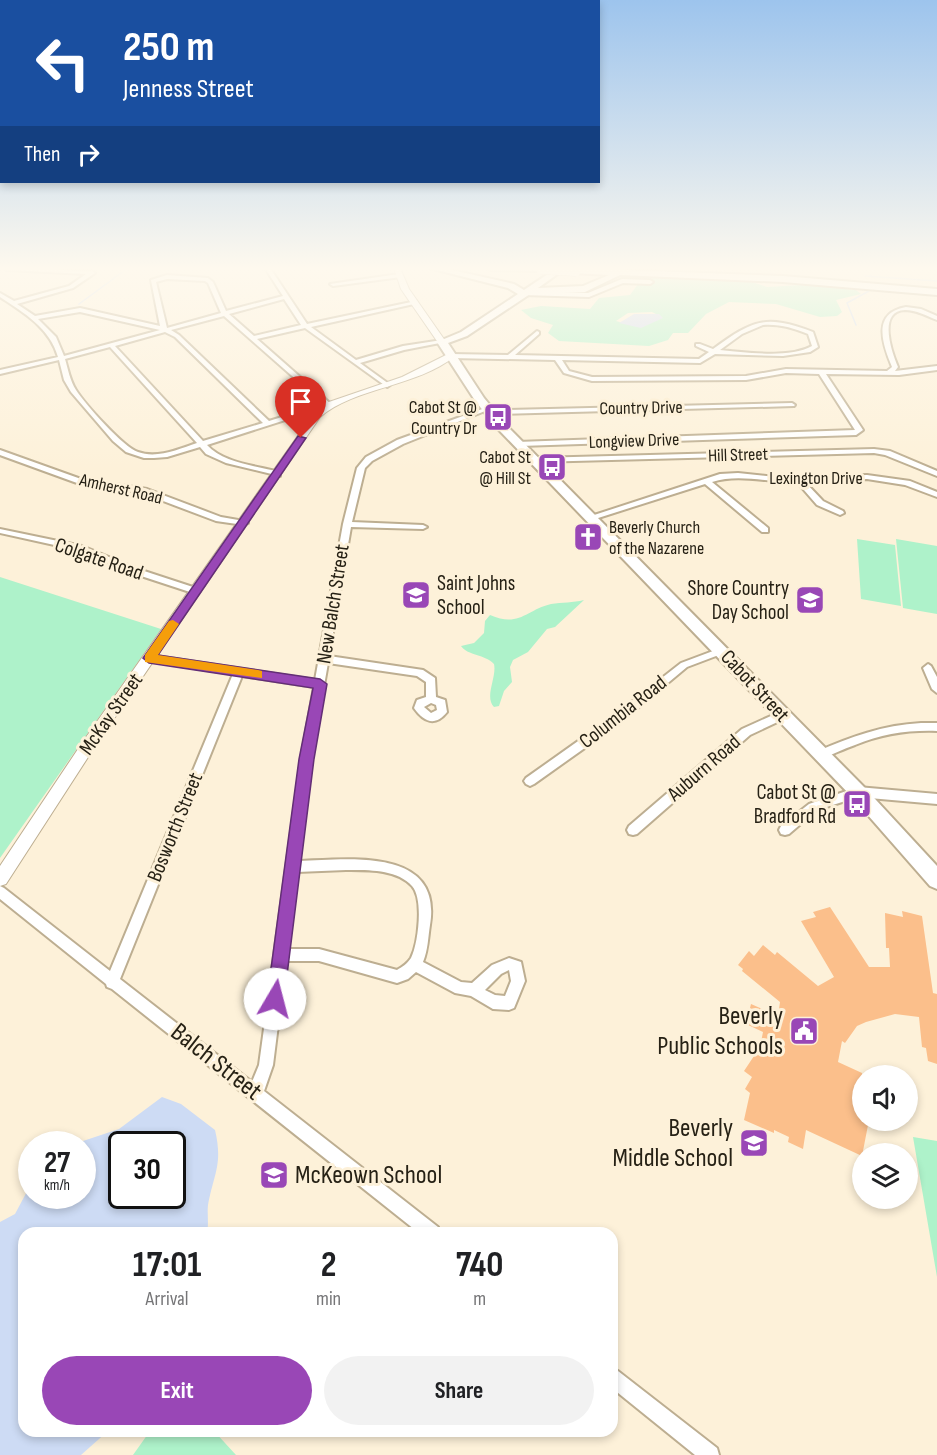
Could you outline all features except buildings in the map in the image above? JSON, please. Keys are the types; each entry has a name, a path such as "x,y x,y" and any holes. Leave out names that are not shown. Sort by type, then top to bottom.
{"highway":[{"path":"442,342 461,336"},
{"path":"451,356 463,336"},
{"name":"Cabot Street","path":"442,342 489,412 858,792 937,880"}],"main road":[{"name":"Cabot Street","path":"438,336 442,342"},
{"path":"329,405 387,385 451,356"},
{"name":"McKay Street","path":"0,879 313,420 329,405"}],"street":[{"path":"52,336 68,383 73,391 124,450 153,458 203,446 329,405"},
{"path":"0,372 139,336"},
{"path":"177,336 268,424"},
{"path":"250,336 329,405"},
{"path":"252,338 261,336"},
{"path":"319,336 387,385"},
{"path":"510,357 534,336"},
{"path":"451,356 700,361 736,336"},
{"path":"698,345 714,352 802,354 815,346 812,336"},
{"path":"885,336 885,344 895,367 889,373"},
{"path":"355,362 404,348 442,342"},
{"path":"110,344 203,446 215,456 277,474"},
{"path":"558,359 562,370 567,373 592,379 746,378 772,372 889,373 937,368"},
{"name":"Longview Drive","path":"520,444 856,433 858,430 821,371"},
{"name":"Country Drive","path":"489,412 792,405"},
{"name":"New Balch Street","path":"256,1092 266,1065 306,759 347,524 358,477 364,463 400,442 489,412"},
{"name":"Hill Street","path":"535,460 874,451 887,453 937,474"},
{"name":"Amherst Road","path":"0,452 80,481 144,491 219,519 244,523"},
{"name":"Lexington Drive","path":"592,517 707,482 738,475 800,480 867,477 907,483 937,495"},
{"path":"800,480 820,503 840,513"},
{"path":"707,482 765,530"},
{"path":"347,524 423,527"},
{"name":"Colgate Road","path":"0,531 78,548 135,571 196,591"},
{"name":"Columbia Road","path":"530,782 616,720 684,665 722,651"},
{"path":"149,658 320,684"},
{"path":"324,659 420,673 431,681 431,699"},
{"path":"928,668 937,689"},
{"name":"Bosworth Street","path":"112,982 239,672"},
{"name":"Auburn Road","path":"633,830 746,732 782,715"},
{"path":"820,755 860,736 892,728 937,727"},
{"path":"784,830 813,807 858,792 937,799"},
{"path":"281,956 319,955 397,977 409,973 416,965 421,950 425,914 424,896 415,879 392,868 373,865 292,867"},
{"name":"Balch Street","path":"0,892 425,1227"},
{"path":"416,965 460,988 473,990"},
{"path":"618,1382 710,1455"}],"green space":[{"path":"552,336 671,336 668,340 649,346 559,341"},
{"path":"857,539 895,545 901,606 861,599"},
{"path":"896,539 937,546 937,614 903,608"},
{"path":"0,577 161,629 0,858"},
{"path":"584,600 555,627 547,629 528,652 513,660 510,667 512,682 504,691 499,706 494,707 491,703 490,692 494,664 486,658 468,652 461,646 474,643 484,633 485,621 490,615 500,619 515,619 551,604"},
{"path":"913,1137 937,1141 937,1277 918,1166 918,1143 914,1143"},
{"path":"146,1437 220,1437 236,1455 133,1455"}],"water":[{"path":"162,1097 181,1104 215,1130 218,1160 208,1205 208,1227 18,1227 18,1437 101,1437 81,1455 0,1455 0,1222 15,1214 18,1208 96,1209 96,1137 108,1133 108,1209 186,1209 186,1131 113,1131"}],"slow traffic":[{"path":"173,624 149,658 258,675"}],"place":[{"name":"Cabot St @ Country Dr","path":"498,417"},
{"name":"Cabot St @ Hill St","path":"552,467"},
{"name":"Beverly Church of the Nazarene","path":"588,537"},
{"name":"Saint Johns School","path":"416,595"},
{"name":"Shore Country Day School","path":"810,600"},
{"name":"Cabot St @ Bradford Rd","path":"857,804"},
{"name":"Beverly Public Schools","path":"804,1031"},
{"name":"Beverly Middle School","path":"754,1143"},
{"name":"McKeown School","path":"274,1175"}],"route":[{"path":"275,999 306,759 320,684 149,658 301,438"}]}
